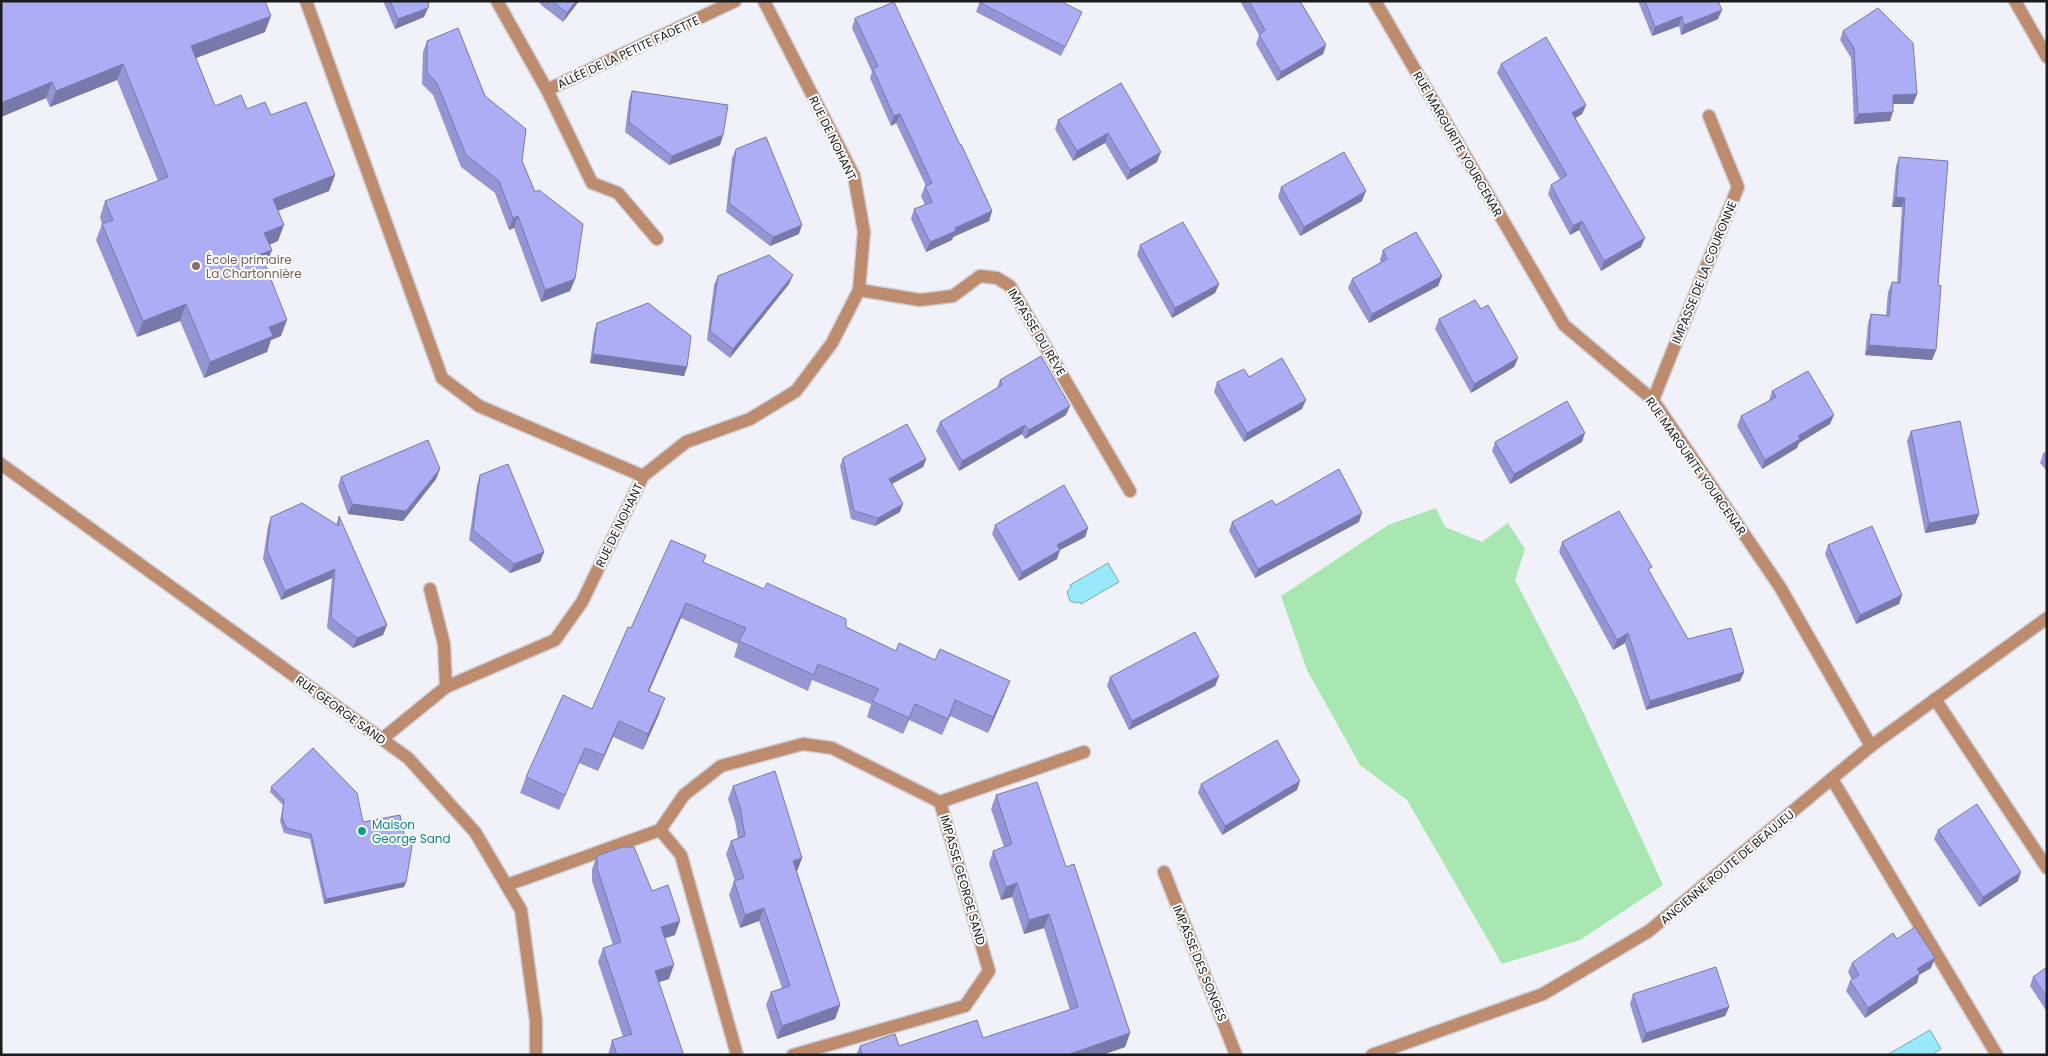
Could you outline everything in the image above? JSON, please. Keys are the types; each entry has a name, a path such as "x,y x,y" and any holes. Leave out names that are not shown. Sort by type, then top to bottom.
{"street":[{"path":"306,1 442,378 479,406 643,476"},
{"name":"ALLÉE DE LA PETITE FADETTE","path":"497,1 547,90 592,183 618,193 657,239"},
{"name":"ALLÉE DE LA PETITE FADETTE","path":"547,90 735,1"},
{"name":"RUE DE NOHANT","path":"382,739 446,687 555,640 582,602 643,476 686,442 750,419 796,391 832,344 859,290 864,232 854,176 764,1"},
{"name":"RUE MARGURITE YOURCENAR","path":"1375,1 1564,325 1653,400 1780,588 1871,746"},
{"path":"2015,1 2047,57"},
{"name":"IMPASSE DE LA COURONNE","path":"1653,400 1738,187 1710,116"},
{"name":"IMPASSE DU RÊVE","path":"859,290 920,300 953,296 980,276 997,278 1010,286 1130,491"},
{"name":"RUE GEORGE SAND","path":"1,464 408,758 475,832 521,910 536,1021 536,1055"},
{"path":"430,589 444,644 446,687"},
{"name":"ANCIENNE ROUTE DE BEAUJEU","path":"1372,1055 1543,994 1649,931 1871,746 2047,618"},
{"path":"1935,699 2047,868"},
{"name":"IMPASSE GEORGE SAND","path":"660,830 684,795 721,766 803,744 832,748 940,802 989,971 965,1006 793,1055"},
{"path":"940,802 1084,752"},
{"path":"1832,779 1996,1055"},
{"path":"506,885 660,830 681,855 737,1055"},
{"name":"IMPASSE DES SONGES","path":"1164,872 1236,1055"}],"green space":[{"path":"1436,508 1445,527 1482,542 1508,523 1525,549 1515,580 1577,699 1663,885 1580,940 1502,964 1407,800 1360,765 1307,670 1281,596 1388,525"}],"water":[{"path":"1108,563 1119,582 1081,604 1080,602 1070,601 1067,592 1071,587 1070,585"},
{"path":"1930,1030 1941,1049 1931,1055 1887,1055"}],"building":[{"path":"1,1 265,1 271,16 191,46 215,106 241,95 247,109 265,102 271,115 306,102 335,175 273,199 284,225 264,233 272,250 261,254 287,320 269,327 273,336 210,362 186,304 143,321 102,224 113,220 105,201 168,177 123,64 56,91 52,82 1,103"},
{"path":"390,1 429,1 428,8 398,19"},
{"path":"552,1 576,1 567,13"},
{"path":"980,1 1064,1 1064,3 1082,12 1065,47"},
{"path":"1249,1 1300,1 1326,45 1281,72 1259,35 1265,30"},
{"path":"1645,1 1718,1 1722,10 1684,25 1682,16 1655,27"},
{"path":"894,2 992,211 955,228 956,231 930,242 914,209 932,202 925,186 932,183 900,114 894,116 873,69 878,66 855,18"},
{"path":"1878,8 1913,43 1917,94 1893,95 1893,112 1858,114 1854,48 1843,31"},
{"path":"458,28 485,96 526,129 522,161 535,192 539,190 583,224 575,279 545,290 518,216 513,218 499,181 466,155 437,83 427,73 427,41"},
{"path":"1546,37 1586,105 1572,113 1645,238 1604,261 1582,221 1573,226 1551,185 1567,175 1501,64"},
{"path":"1121,83 1161,152 1130,170 1108,133 1077,151 1058,120"},
{"path":"632,91 728,105 723,135 672,156 629,122"},
{"path":"766,137 802,225 773,237 729,203 736,149"},
{"path":"1344,152 1366,191 1304,227 1281,187"},
{"path":"1899,157 1948,161 1938,285 1941,286 1936,350 1869,345 1871,314 1889,316 1892,282 1900,283 1905,198 1896,197"},
{"path":"1183,222 1219,284 1175,308 1140,245"},
{"path":"1416,232 1442,276 1372,314 1352,279 1387,259 1383,250"},
{"path":"769,255 793,275 733,349 710,331 718,276"},
{"path":"1475,300 1481,309 1488,305 1518,358 1474,384 1439,319"},
{"path":"648,303 691,336 687,367 593,354 597,323"},
{"path":"1041,356 1070,406 1029,430 1025,425 962,461 940,422 1002,385 1000,380"},
{"path":"1282,358 1306,400 1247,433 1217,382 1244,369 1249,377"},
{"path":"1808,371 1834,415 1798,436 1800,439 1765,460 1741,416 1776,397 1772,391"},
{"path":"1567,401 1585,433 1514,474 1495,442"},
{"path":"1960,421 1979,514 1929,523 1911,431"},
{"path":"907,424 926,459 889,479 903,504 878,518 854,511 843,458"},
{"path":"428,440 440,469 406,511 352,504 341,477"},
{"path":"508,464 544,552 514,564 473,530 480,475"},
{"path":"1339,469 1362,513 1258,569 1232,522 1272,500 1276,505"},
{"path":"1064,485 1088,528 1057,545 1060,550 1022,572 995,525"},
{"path":"302,503 339,526 339,516 387,625 357,638 331,618 335,569 285,591 267,550 271,517"},
{"path":"1619,511 1652,567 1648,569 1688,639 1731,628 1744,672 1650,701 1628,633 1617,640 1562,542"},
{"path":"1872,526 1902,595 1860,615 1828,545"},
{"path":"671,540 706,555 703,562 764,589 767,583 846,619 846,627 896,651 899,643 935,660 940,649 1010,681 993,717 955,700 948,719 915,704 909,718 872,701 879,689 818,664 814,675 739,641 746,628 686,603 648,691 665,698 648,734 619,721 604,755 585,748 565,795 526,777 563,695 592,709 628,627 631,628"},
{"path":"1195,632 1219,676 1132,721 1110,677"},
{"path":"1277,740 1300,781 1225,826 1201,784"},
{"name":"Maison George Sand","path":"313,748 357,793 363,822 400,815 405,838 412,846 406,882 326,899 311,834 286,828 282,817 284,800 271,787"},
{"path":"775,771 802,858 793,861 840,1005 782,1026 771,992 790,986 764,908 745,915 734,881 744,878 731,841 745,836 740,807 733,786"},
{"path":"1037,782 1066,867 1074,864 1130,1033 1067,1055 862,1055 860,1046 895,1034 899,1046 977,1020 983,1038 1078,1007 1049,914 1029,920 1017,883 1006,887 993,851 1012,844 996,795"},
{"path":"1977,804 2021,872 1983,897 1938,830"},
{"path":"622,847 634,847 652,891 668,885 680,921 661,927 674,965 655,971 683,1053 679,1055 617,1055 612,1040 632,1034 603,948 621,942 597,868 597,856"},
{"path":"1915,927 1935,958 1917,969 1920,973 1868,1008 1850,981 1859,975 1852,963 1893,933 1897,939"},
{"path":"1716,967 1729,1007 1646,1033 1633,994"},
{"path":"2047,967 2047,997 2033,977"}],"place":[{"name":"École primaire La Chartonnière","path":"196,266"},
{"name":"Maison George Sand","path":"362,831"}]}
